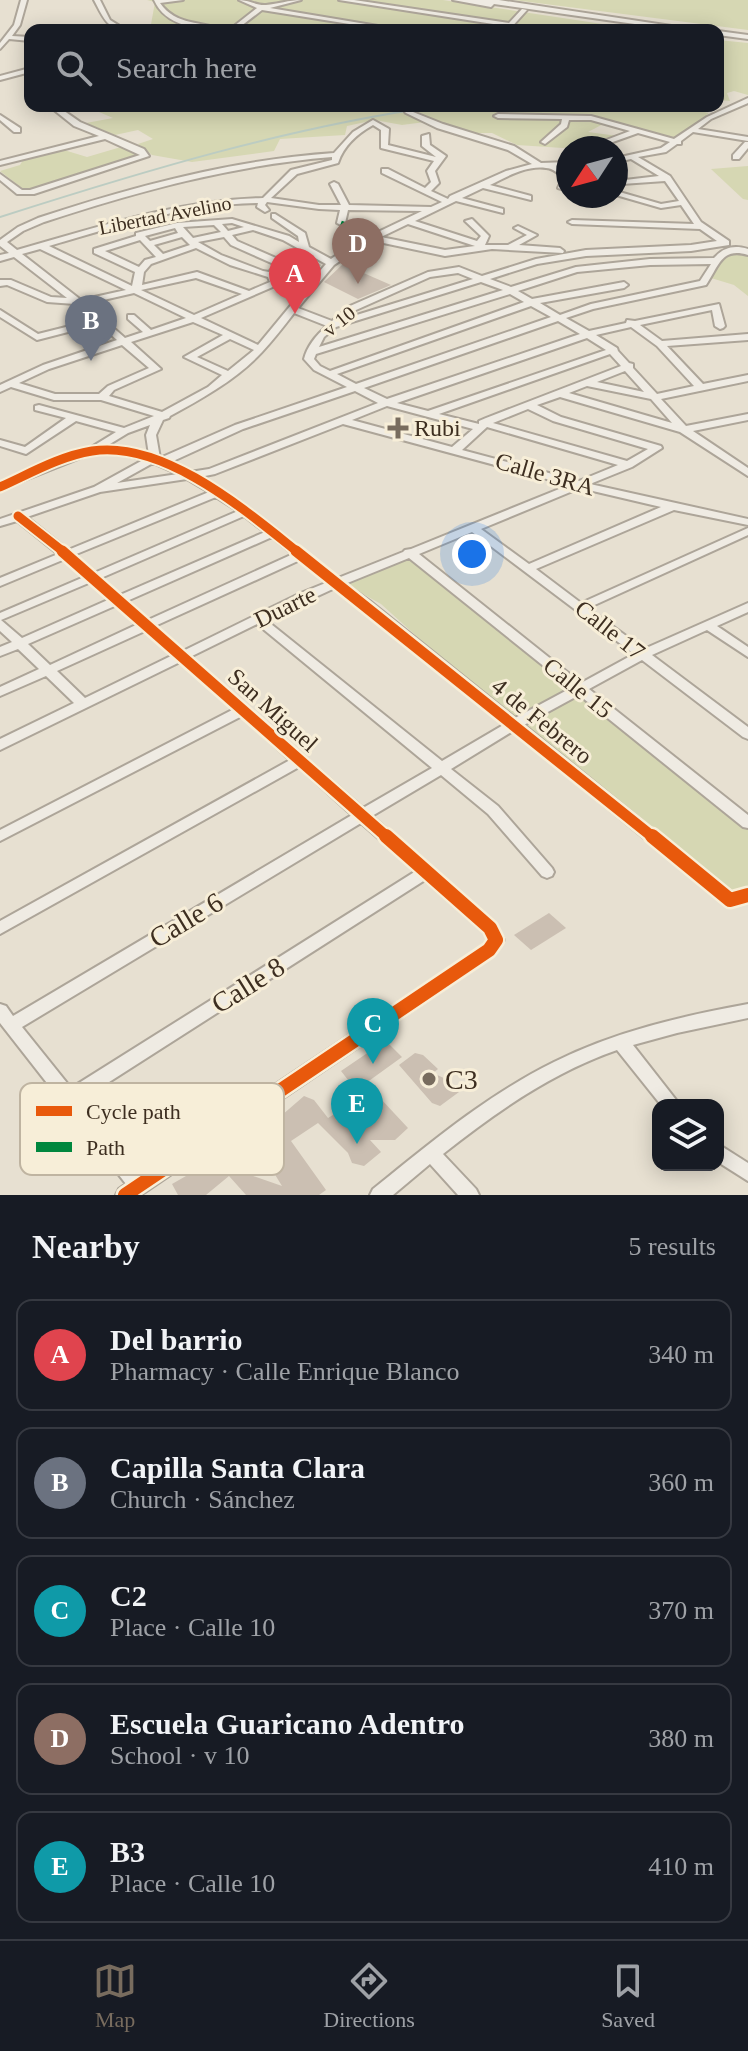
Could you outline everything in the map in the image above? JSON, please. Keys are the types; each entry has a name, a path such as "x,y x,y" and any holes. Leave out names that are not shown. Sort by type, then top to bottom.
{"street":[{"path":"0,47 11,38 24,0"},
{"path":"97,0 108,21 113,24"},
{"path":"155,1 180,0"},
{"path":"242,0 261,8 358,24"},
{"path":"240,24 261,8 298,0"},
{"path":"342,0 484,24"},
{"path":"457,0 624,24"},
{"path":"482,0 652,24"},
{"path":"155,1 167,15 191,24"},
{"path":"512,24 524,10"},
{"path":"312,24 318,18"},
{"path":"724,36 748,39"},
{"path":"11,38 24,39"},
{"path":"0,78 24,72"},
{"path":"724,111 748,100"},
{"path":"0,176 23,193 145,156 141,151 103,137 62,112"},
{"path":"408,112 448,129 511,148 556,171"},
{"path":"628,159 663,150 722,112"},
{"path":"498,116 591,118 678,142"},
{"path":"0,117 17,130"},
{"path":"545,142 564,125 566,117"},
{"path":"102,397 111,388 155,371 101,321 2,243 16,232 168,180 237,165 335,155 362,126 373,122 385,129 384,146 438,160"},
{"path":"692,130 748,142 736,157"},
{"path":"623,136 637,131"},
{"path":"426,136 426,146 442,156 431,171 435,183 427,190"},
{"path":"0,163 103,137"},
{"path":"266,205 294,172 335,161 335,155"},
{"path":"634,158 667,178 700,227 723,242"},
{"path":"0,487 94,450 124,431 162,417 230,375 259,349 331,263 356,246 509,173 556,164"},
{"path":"385,171 450,199 500,211"},
{"path":"628,182 667,178"},
{"path":"334,184 345,207 341,223"},
{"path":"484,186 528,198"},
{"path":"134,193 123,204 136,218"},
{"path":"628,196 661,206 681,203"},
{"name":"Libertad Avelino","path":"0,258 136,218 226,201 266,205 429,209"},
{"path":"275,216 302,235 305,250"},
{"path":"97,251 177,225 232,221 286,238 331,263"},
{"path":"469,221 485,236 479,244"},
{"path":"409,222 479,244 549,252 587,248 599,252"},
{"path":"572,222 700,227"},
{"path":"0,389 59,361 192,319 273,279 282,264 234,243 217,223"},
{"path":"177,225 181,235 244,268 273,279 300,298"},
{"path":"137,289 140,271 160,256 253,228"},
{"path":"507,248 533,235 518,228"},
{"path":"16,232 39,246 137,289 192,319 259,349"},
{"path":"148,244 181,235"},
{"path":"138,236 160,256"},
{"path":"351,236 356,246"},
{"path":"373,238 436,252 492,246"},
{"path":"292,309 333,325 536,262 599,252 693,247 723,242 743,246 748,252"},
{"path":"210,251 234,243"},
{"path":"84,244 140,271"},
{"path":"0,523 98,489 160,459 239,427 355,387 624,297 703,283 714,261 728,250 743,246"},
{"path":"693,247 699,261"},
{"path":"310,353 508,289 602,266 714,261"},
{"path":"329,374 532,302 621,285 602,266"},
{"name":"v 10","path":"628,465 386,403 317,368 309,359 310,353 320,336 371,298 428,275 459,270 508,289 614,350 684,430"},
{"path":"0,283 8,282 50,300 78,302 197,275 247,293"},
{"path":"98,489 193,477 386,403 630,322 716,306 720,326"},
{"path":"0,313 37,337 101,321"},
{"path":"131,317 149,333"},
{"path":"630,322 660,344 701,388"},
{"path":"229,336 190,352 189,357 230,375"},
{"path":"660,344 748,337"},
{"path":"429,414 614,350"},
{"path":"456,449 480,425 630,366"},
{"path":"588,383 655,397 748,378"},
{"path":"11,384 54,397 102,397 162,417"},
{"path":"558,393 684,430 748,473"},
{"name":"Duarte","path":"0,745 334,584 628,465 657,448 557,419 528,405"},
{"path":"39,408 124,431"},
{"path":"0,443 29,450 75,417"},
{"path":"160,459 151,435 162,417"},
{"path":"684,430 748,417"},
{"name":"Calle 3RA","path":"344,421 456,449 578,485 748,522"},
{"path":"94,450 160,459"},
{"name":"4 de Febrero","path":"160,459 216,493 334,584 367,605 730,900 748,895"},
{"path":"0,582 216,493"},
{"path":"529,568 673,506"},
{"path":"0,617 243,513"},
{"name":"San Miguel","path":"18,516 67,555 490,928 496,940 489,950 284,1088"},
{"name":"Calle 17","path":"472,527 748,734"},
{"path":"581,607 748,531"},
{"path":"0,652 270,534"},
{"name":"Calle 15","path":"409,552 748,823"},
{"path":"0,692 299,556"},
{"name":"Calle 6","path":"5,1018 578,689 642,655 748,607"},
{"path":"259,620 493,810 547,872"},
{"path":"0,624 83,704"},
{"path":"709,626 748,653"},
{"path":"0,836 243,710"},
{"path":"0,928 299,761"},
{"name":"Calle 8","path":"94,1083 426,872"},
{"path":"379,1195 510,1096 561,1066 698,1019 748,1011"},
{"path":"5,1018 58,1083"},
{"path":"622,1044 666,1099"},
{"path":"431,1153 470,1195"},
{"path":"724,1156 748,1173"},
{"name":"San Miguel","path":"132,1190 154,1175"}],"green space":[{"path":"147,0 443,0 602,24 151,24 155,2"},
{"path":"514,0 748,0 748,30 724,27 724,24 701,24"},
{"path":"724,41 748,43 748,95 734,91 727,93 730,101 724,100"},
{"path":"99,112 709,113 677,138 609,121 588,132 618,136 556,136 556,148 517,145 492,133 461,133 444,124 425,122 402,125 375,120 347,126 345,135 280,139 274,151 192,162 152,155 138,144 153,139 138,130 115,135 86,123 113,118"},
{"path":"121,147 138,152 141,156 33,190 23,189 0,171 20,165 23,160 64,150 87,157"},
{"path":"748,166 748,200 743,199 711,169"},
{"path":"748,252 748,296 734,285 711,278 723,254"},
{"path":"407,559 425,566 574,685 511,722 381,604 345,584"},
{"path":"578,689 748,823 748,893 723,894 517,723"}],"building":[{"path":"306,256 321,265 313,274 288,267"},
{"path":"343,264 391,285 358,299 324,282"},
{"path":"549,913 566,928 531,950 514,935"},
{"path":"382,1043 388,1043 402,1057 366,1083 408,1128 395,1140 370,1140 381,1152 364,1166 352,1163 348,1153 318,1123 291,1141 326,1190 319,1195 246,1195 229,1176 206,1195 178,1195 172,1184 188,1175 250,1175 282,1186 275,1175 284,1175 284,1113 304,1096 314,1100 328,1118 349,1105 359,1094 341,1071"},
{"name":"C3","path":"415,1053 423,1055 438,1069 433,1073 448,1080 459,1092 440,1106 432,1103 399,1065"}],"waterway":[{"path":"0,217 217,152 402,112"}],"marked path":[{"path":"341,223 352,227 351,236"}],"cycle path":[{"path":"0,487 62,460 97,450 132,452 167,464 203,483 238,506 367,605 730,900 748,895"},
{"path":"18,516 67,555 490,928 496,940 489,950 284,1088"},
{"path":"125,1195 155,1175"}],"place":[{"name":"Escuela Guaricano Adentro","path":"358,284"},
{"name":"Del barrio","path":"295,314"},
{"name":"Capilla Santa Clara","path":"91,361"},
{"name":"Rubi","path":"398,428"},
{"name":"C2","path":"373,1064"},
{"name":"C3","path":"429,1079"},
{"name":"B3","path":"357,1144"}]}
